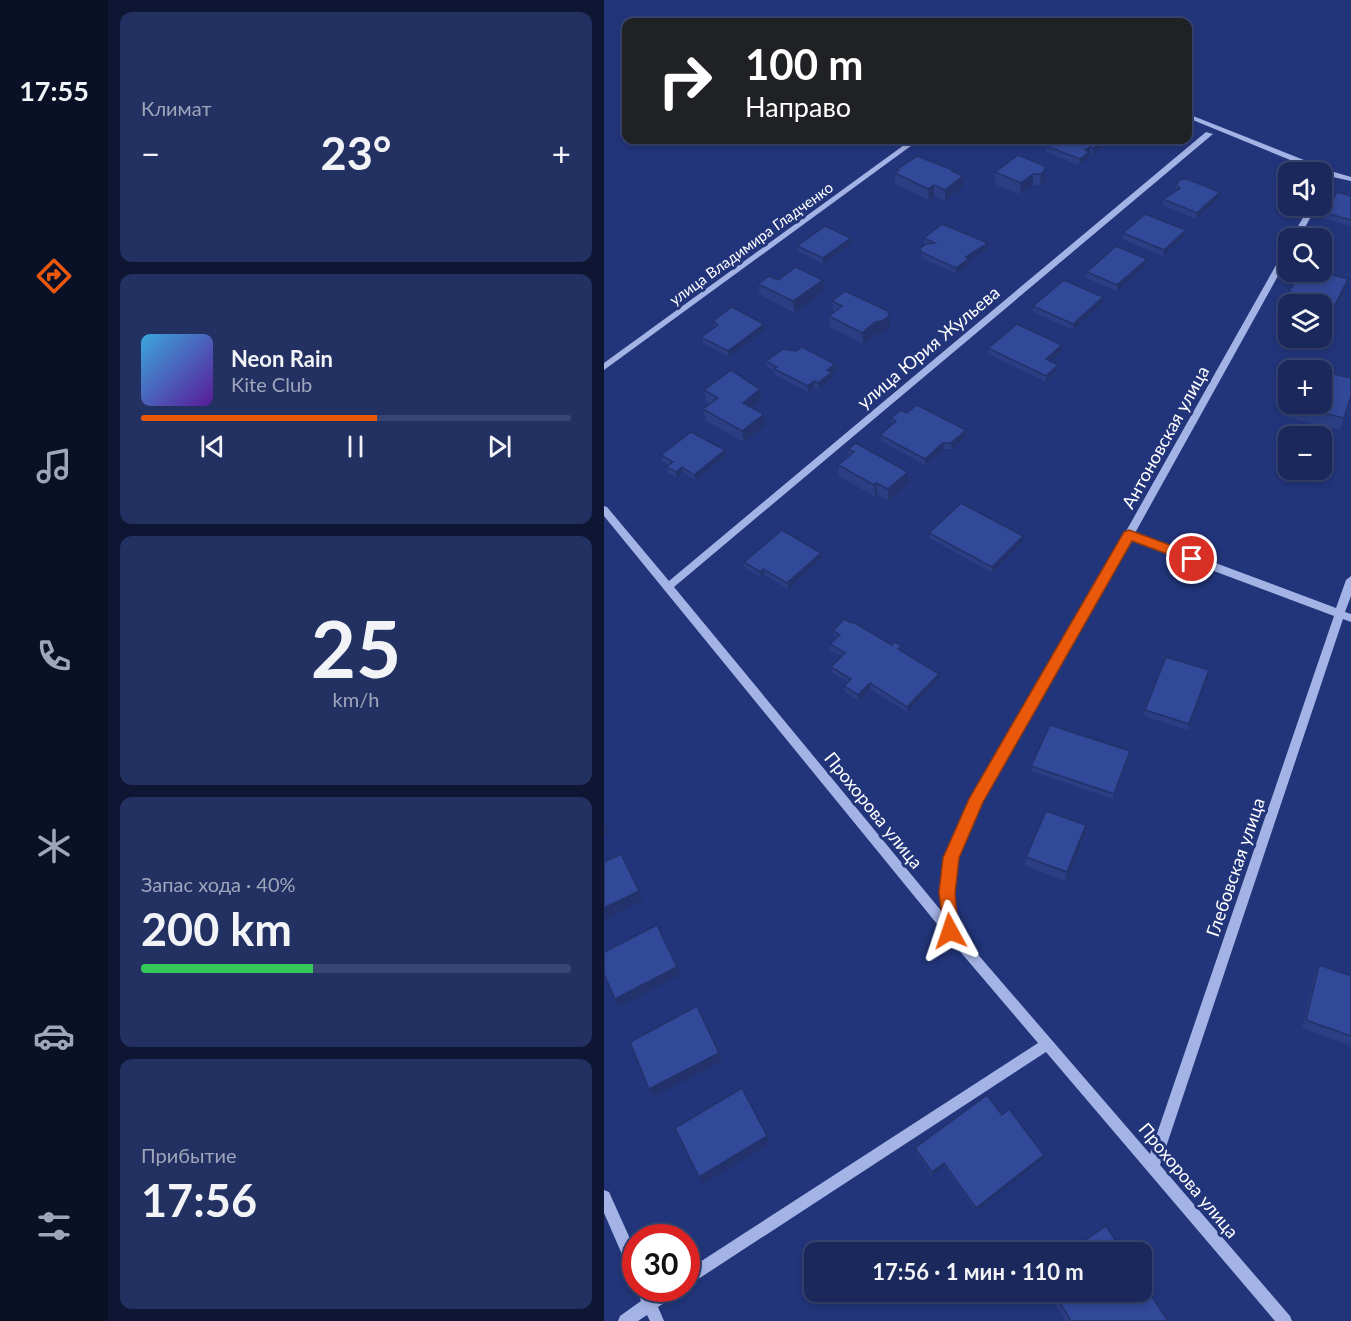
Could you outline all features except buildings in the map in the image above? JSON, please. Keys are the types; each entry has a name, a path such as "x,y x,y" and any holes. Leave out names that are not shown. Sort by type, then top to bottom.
{"street":[{"path":"1192,118 1301,162"},
{"name":"улица Юрия Жульева","path":"668,587 1209,134"},
{"name":"улица Владимира Гладченко","path":"604,367 909,144"},
{"path":"1332,174 1351,179"},
{"name":"Антоновская улица","path":"950,931 947,893 951,858 977,799 1129,535 1278,269"},
{"name":"Прохорова улица","path":"604,509 950,931 1285,1321"},
{"path":"1129,535 1345,616"},
{"name":"Глебовская улица","path":"1153,1165 1345,616 1351,580"},
{"path":"700,1271 1046,1044"},
{"path":"604,1197 622,1238"},
{"path":"625,1321 653,1302"},
{"path":"650,1304 657,1321"}],"route":[{"path":"950,931 947,893 951,858 977,799 1129,535 1192,559"}]}
